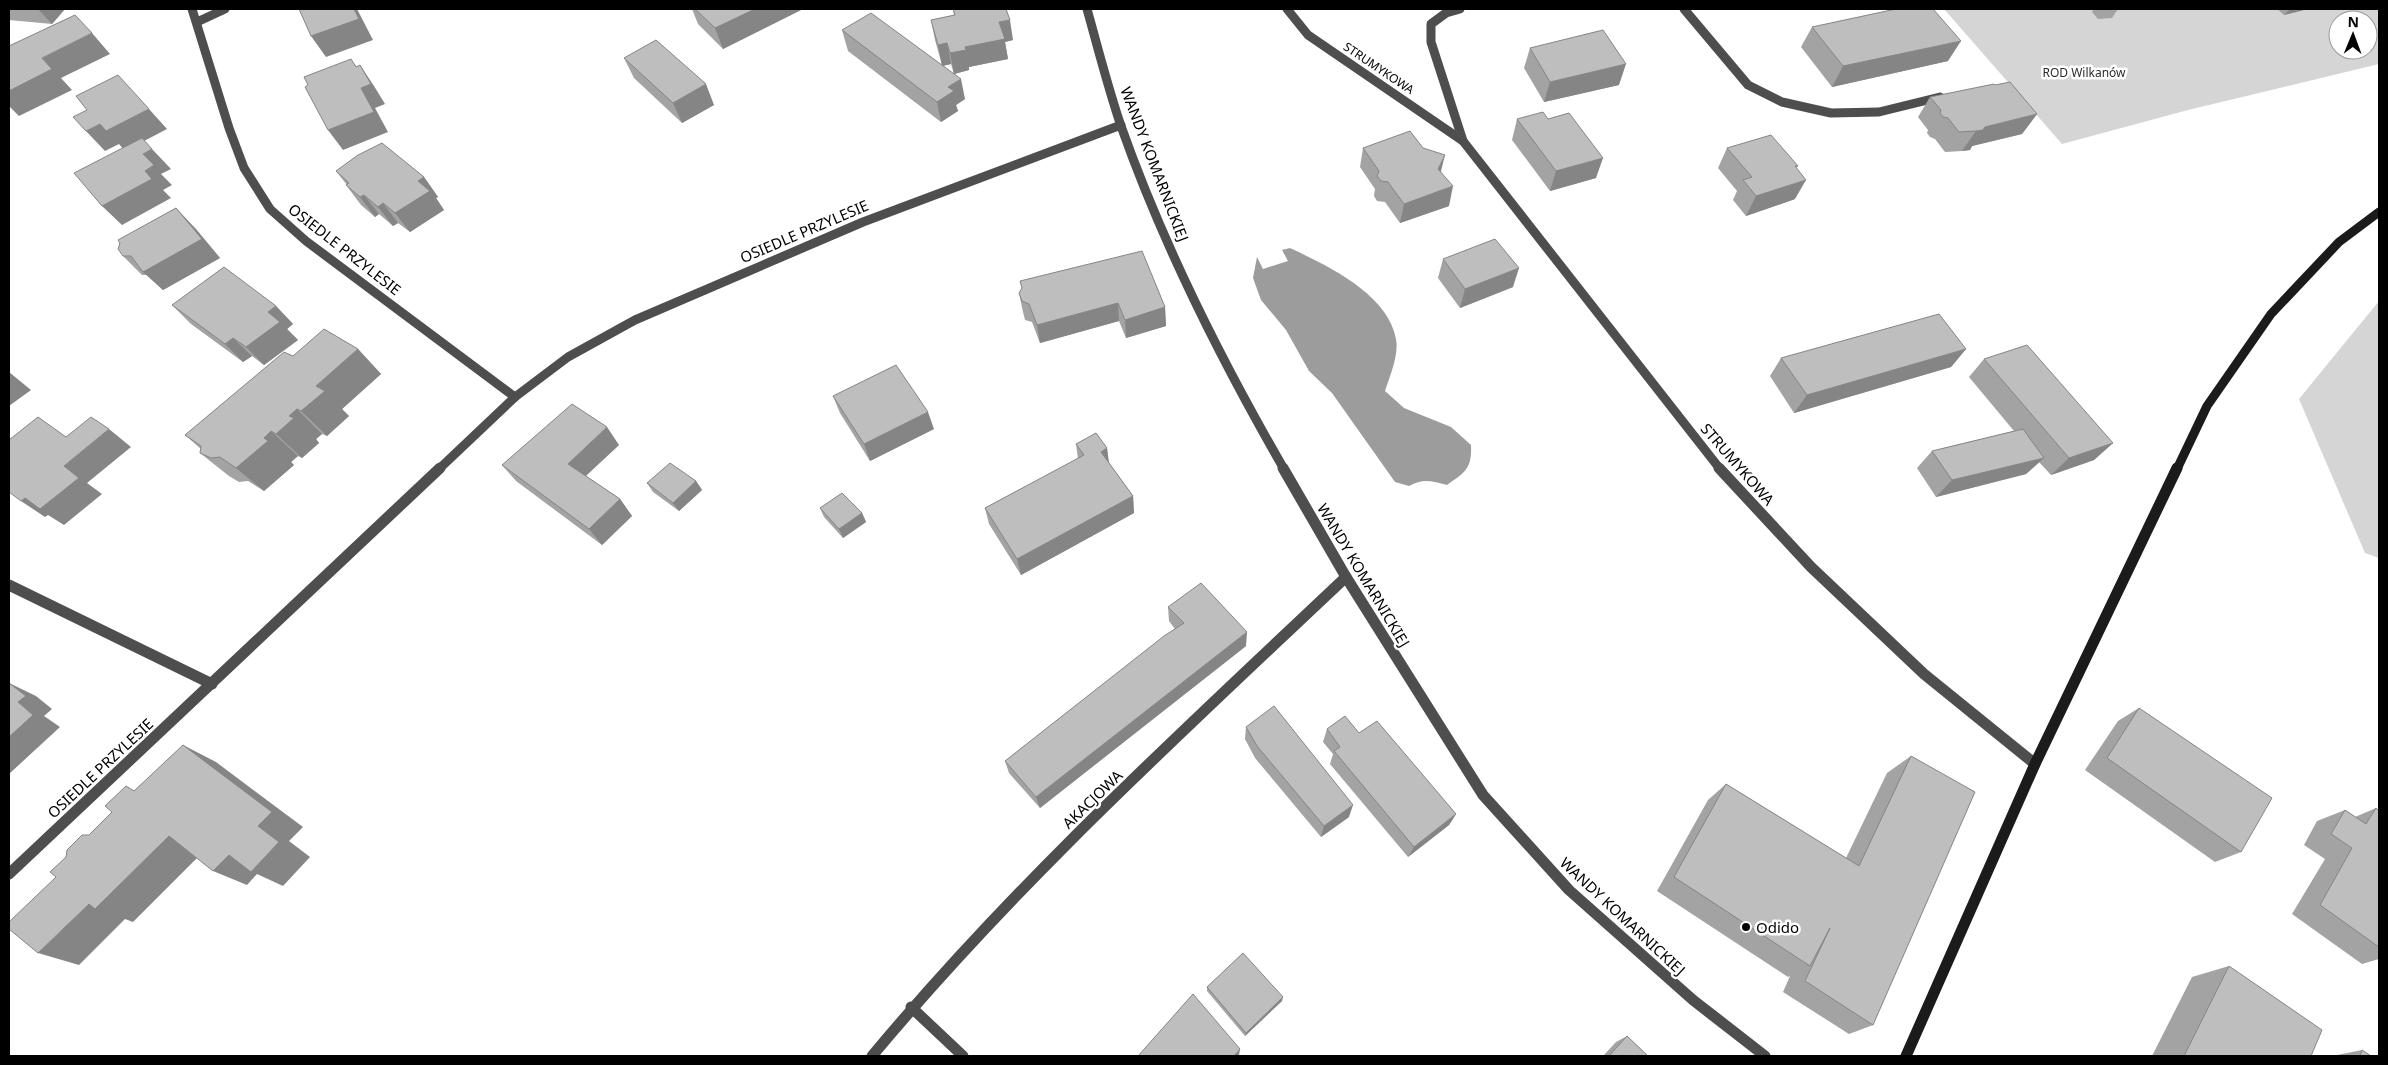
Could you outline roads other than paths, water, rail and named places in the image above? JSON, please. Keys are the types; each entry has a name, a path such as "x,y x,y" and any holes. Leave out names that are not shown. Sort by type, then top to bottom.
{"main road":[{"path":"1906,1056 2036,764 2207,406 2271,314 2340,242 2379,212"}],"street":[{"name":"OSIEDLE PRZYLESIE","path":"192,9 229,128 244,168 270,209 306,241 515,397"},
{"path":"197,22 225,9"},
{"name":"WANDY KOMARNICKIEJ","path":"1088,9 1121,124 1160,227 1244,400 1346,577 1432,718 1483,795 1569,890 1693,1000 1765,1056"},
{"name":"STRUMYKOWA","path":"1287,9 1308,35 1463,141 1717,466 1811,567 1924,674 2036,764"},
{"name":"STRUMYKOWA","path":"1460,9 1446,13 1431,24 1431,42 1463,141"},
{"path":"1684,9 1748,85 1782,102 1831,113 1879,112 1953,94"},
{"name":"OSIEDLE PRZYLESIE","path":"9,874 515,397 568,357 635,320 863,222 1121,124"},
{"name":"AKACJOWA","path":"872,1056 910,1008 1053,856 1346,577"},
{"path":"9,585 212,684"},
{"path":"910,1008 963,1056"}],"place":[{"name":"Odido","path":"1746,927"}],"park label":[{"name":"ROD Wilkanów","path":"2084,72"}]}
